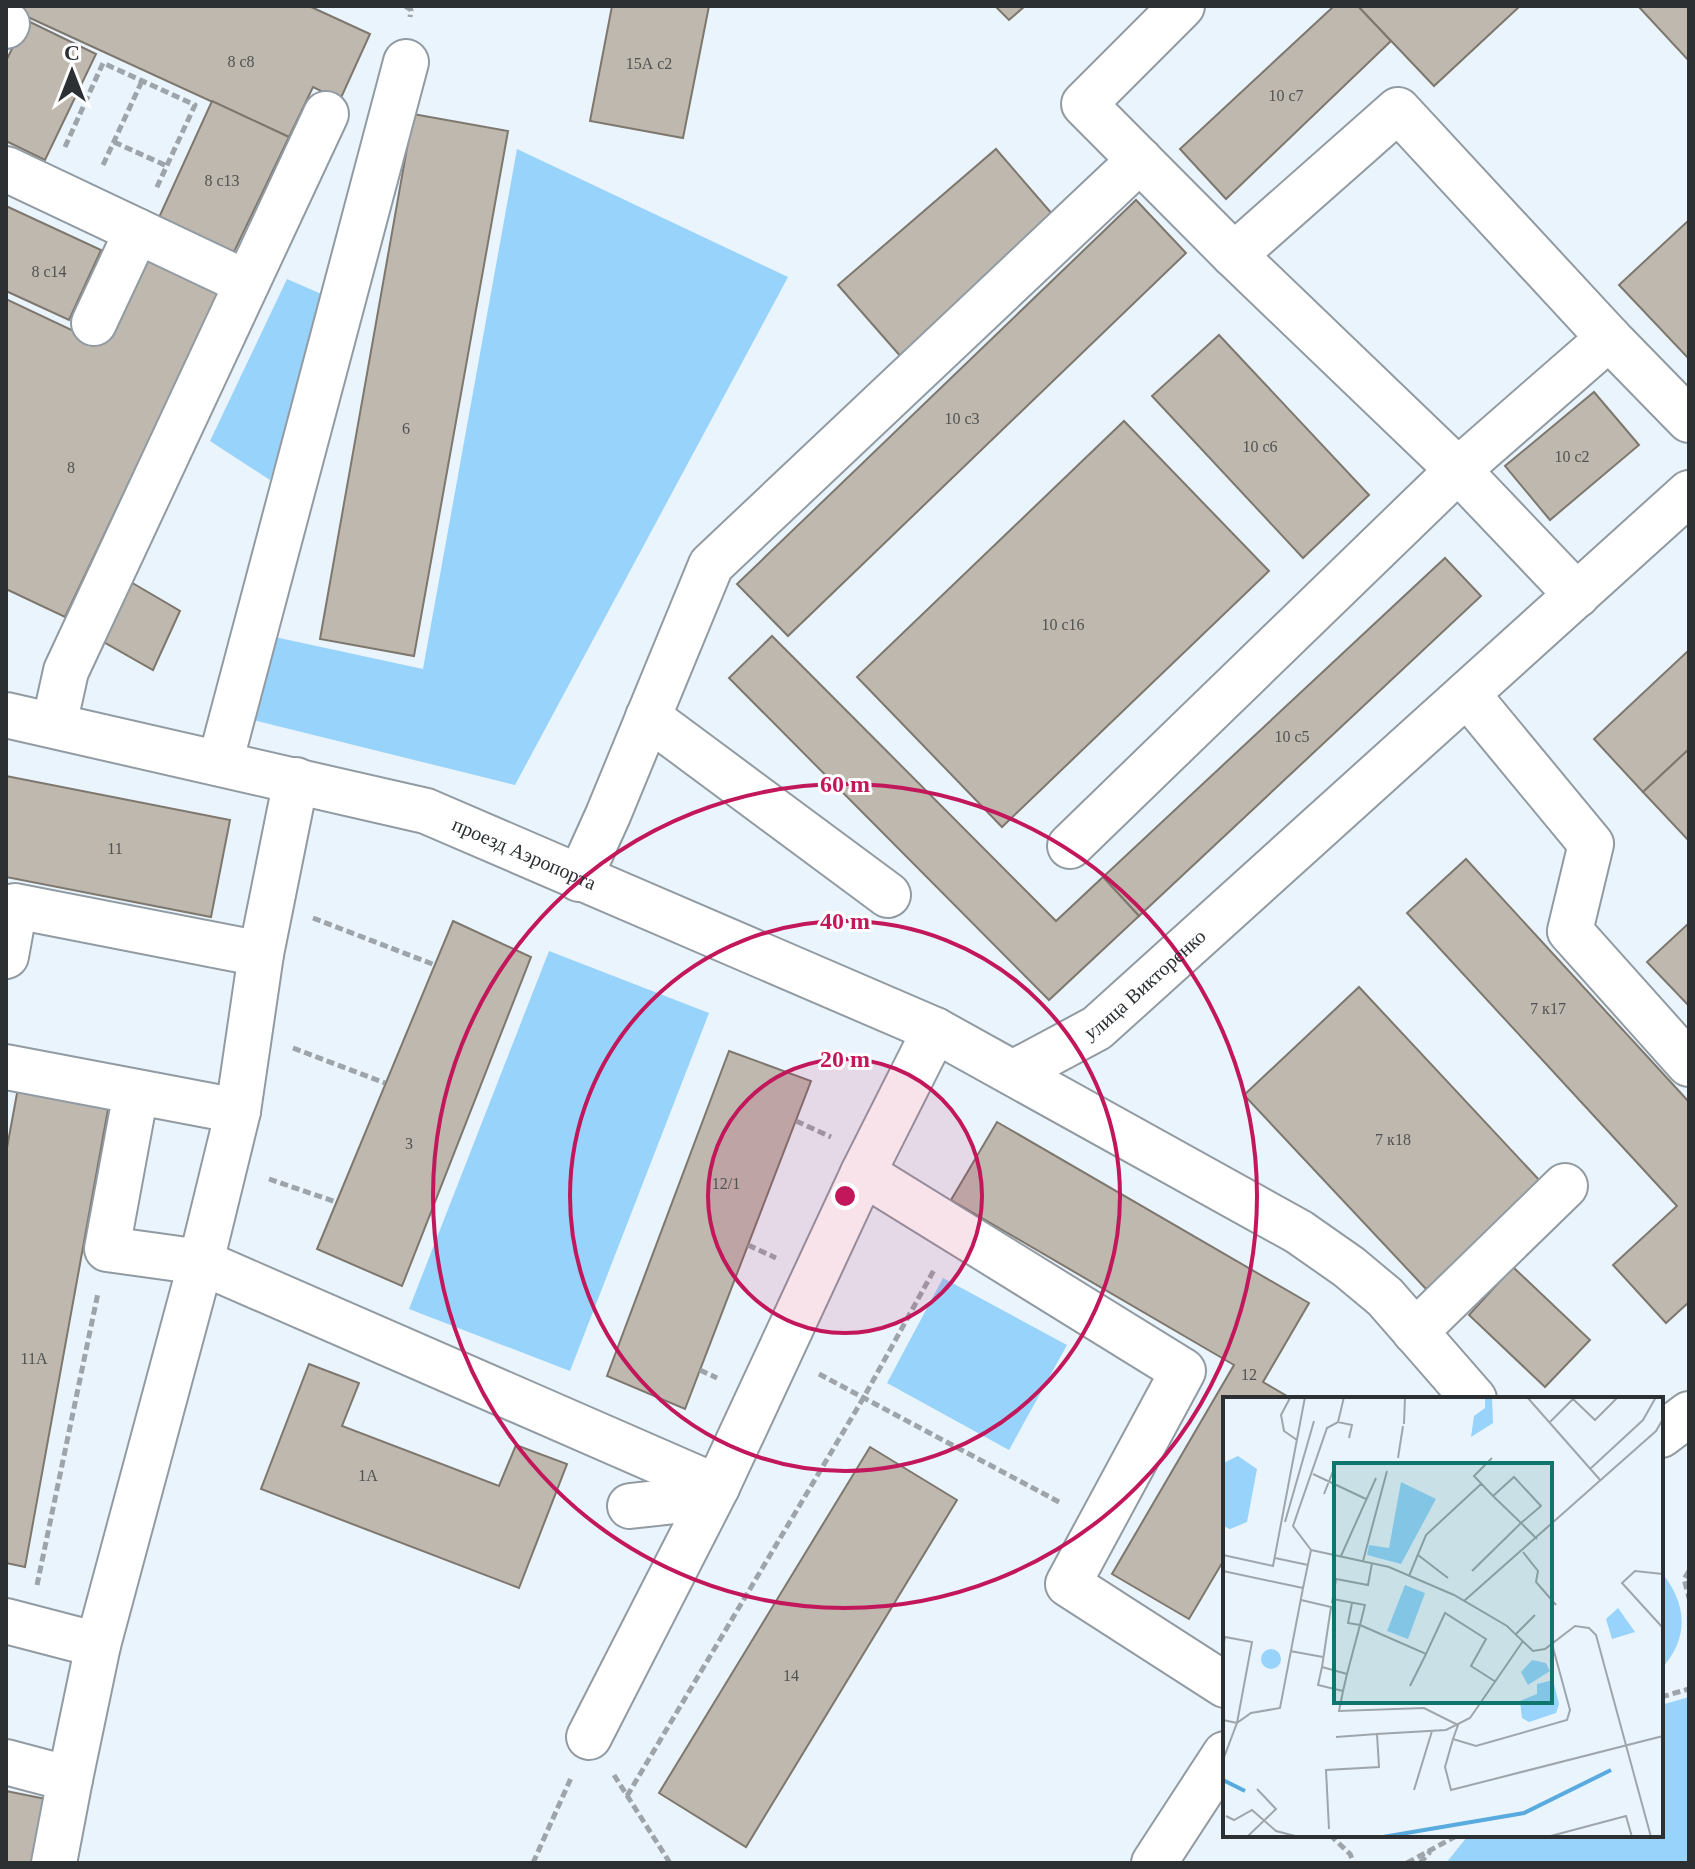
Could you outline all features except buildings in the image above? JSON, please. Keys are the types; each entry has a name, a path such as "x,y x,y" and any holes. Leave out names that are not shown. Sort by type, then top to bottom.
{"street":[{"path":"1182,6 1084,104 1234,255 1458,470 1577,595"},
{"path":"220,763 406,62"},
{"path":"1234,255 1398,110 1689,420"},
{"path":"54,725 66,671 326,114"},
{"path":"579,879 711,565 1140,160"},
{"path":"6,169 247,283"},
{"path":"94,323 137,231"},
{"path":"1070,846 1458,470 1609,338"},
{"name":"улица Викторенко","path":"1013,1073 1097,1028 1689,493"},
{"path":"1467,694 1591,844 1570,931 1689,1064"},
{"name":"проезд Аэропорта","path":"6,715 426,811 935,1030 1013,1073"},
{"path":"648,717 888,895"},
{"path":"54,1863 98,1645 201,1262 238,1111 261,954 296,780"},
{"path":"6,956 15,906 261,954"},
{"path":"589,1737 717,1487 863,1173 935,1030"},
{"path":"6,1067 238,1111"},
{"path":"1013,1073 1299,1232 1349,1267 1385,1297 1468,1396"},
{"path":"136,1092 107,1249 201,1262 717,1487"},
{"path":"863,1173 1183,1371 1068,1584 1223,1684"},
{"path":"1415,1332 1565,1186"},
{"path":"1663,1434 1689,1414"},
{"path":"630,1506 684,1500 717,1487"},
{"path":"17,1624 98,1645"},
{"path":"1154,1863 1223,1757"},
{"path":"6,1762 70,1779"}],"path":[{"path":"65,197 103,63 195,105 137,231"},
{"path":"65,197 114,142 142,81"},
{"path":"114,142 167,166"},
{"path":"272,902 435,965"},
{"path":"250,1032 385,1083"},
{"path":"225,1164 336,1202"},
{"path":"627,1796 864,1397 956,1231"},
{"path":"17,1624 107,1249"},
{"path":"779,1353 1100,1524"},
{"path":"1689,1571 1684,1579 1689,1598"},
{"path":"1663,1696 1689,1689"},
{"path":"589,1737 670,1863"},
{"path":"533,1863 589,1737"},
{"path":"1332,1837 1350,1854 1354,1863"},
{"path":"1407,1863 1454,1837"},
{"path":"1420,1863 1436,1846"}],"shaded area":[{"path":"517,149 788,277 515,785 253,720 270,636 423,669"},
{"path":"287,279 326,296 270,480 210,441"},
{"path":"549,951 709,1013 570,1371 409,1309"},
{"path":"943,1278 1067,1345 1009,1450 887,1383"},
{"path":"1663,1575 1676,1596 1682,1620 1681,1633 1663,1666"},
{"path":"1689,1697 1689,1863 1446,1863 1467,1837 1663,1837 1663,1704"}]}
